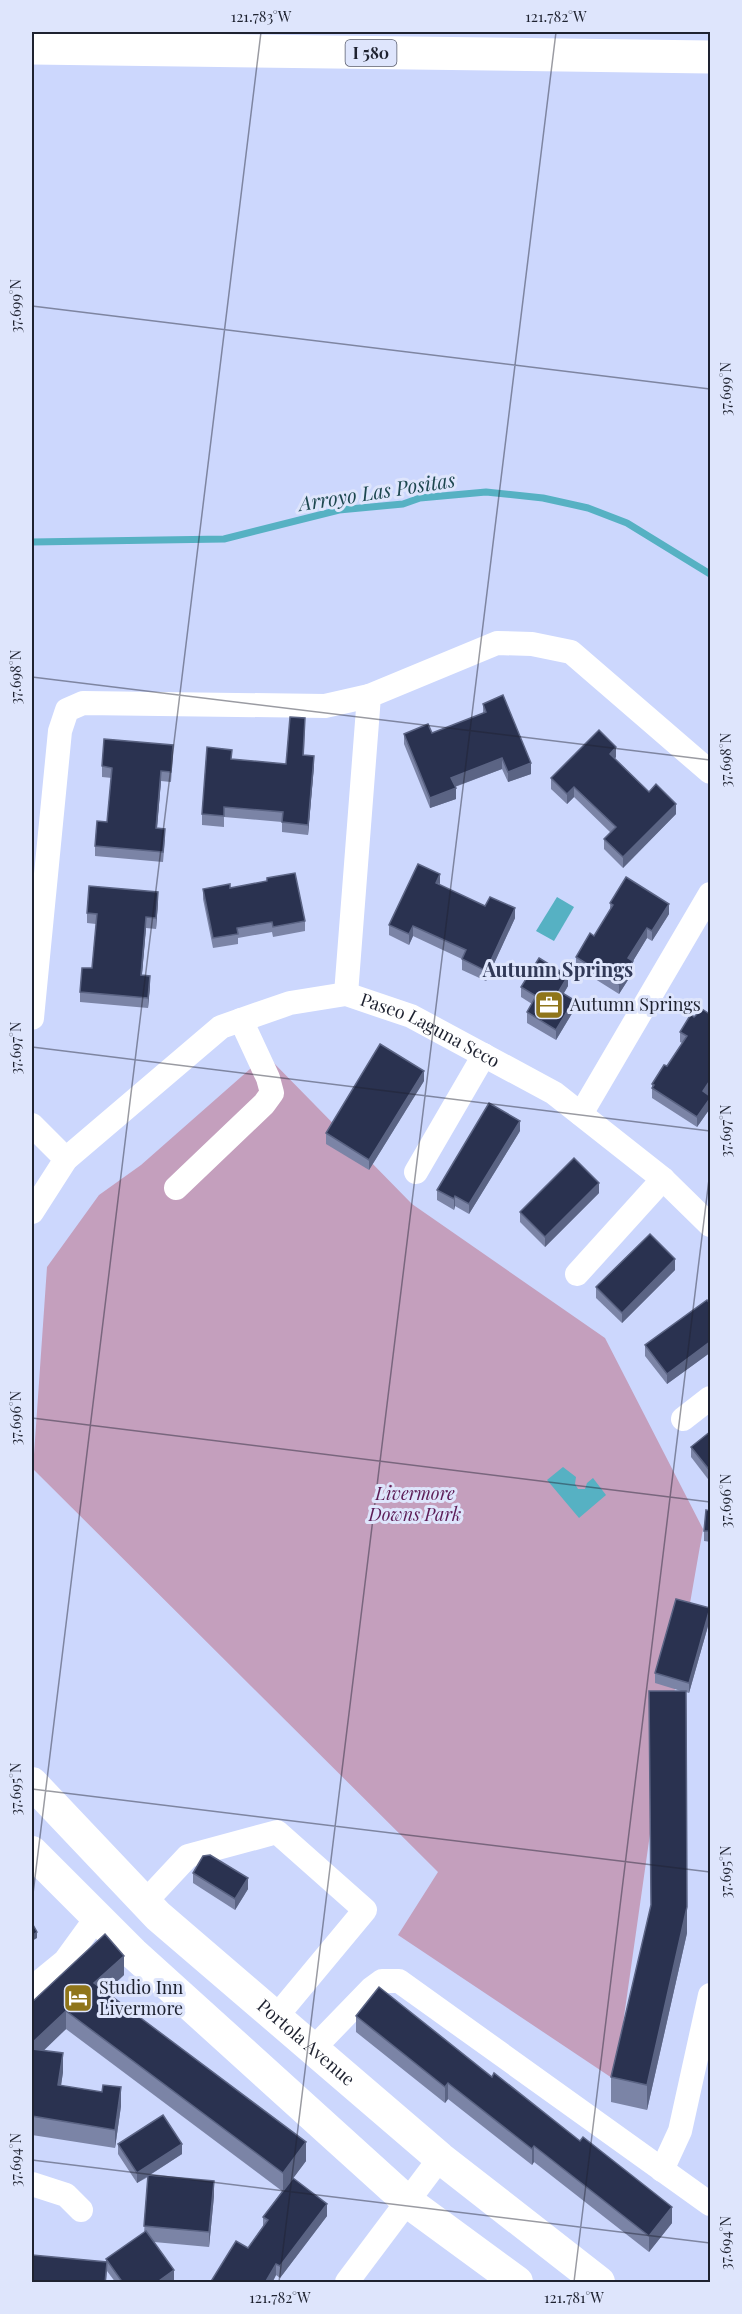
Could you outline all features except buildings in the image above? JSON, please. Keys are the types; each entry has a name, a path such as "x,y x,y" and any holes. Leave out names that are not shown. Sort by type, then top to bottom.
{"highway":[{"name":"I 580","path":"32,48 711,57"}],"main road":[{"name":"Portola Avenue","path":"32,1784 145,1902 440,2158 599,2283"},
{"path":"37,1867 97,1917 133,1953 408,2202 517,2283"}],"street":[{"path":"32,1018 60,730 68,710 83,703 325,706 369,696 497,643 532,644 571,652 711,772"},
{"path":"346,994 369,696"},
{"path":"581,1114 705,900 711,894"},
{"name":"Paseo Laguna Seco","path":"32,1212 66,1159 221,1027 290,1003 346,994 411,1016 554,1093 663,1179 711,1225"},
{"path":"176,1188 264,1104 272,1093 268,1078 241,1020"},
{"path":"416,1172 484,1055"},
{"path":"32,1125 66,1159"},
{"path":"576,1274 663,1179"},
{"path":"683,1419 711,1398"},
{"path":"145,1902 188,1856 277,1832 365,1910 276,2017"},
{"path":"32,1988 65,1961 97,1917"},
{"path":"313,2049 371,1989 382,1981 399,1981 711,2204"},
{"path":"662,2170 680,2131 711,1995"},
{"path":"347,2283 440,2158"},
{"path":"32,2184 66,2195 81,2210"}],"green space":[{"name":"Livermore Downs Park","path":"266,1055 412,1204 605,1338 703,1529 652,1820 615,2080 398,1935 438,1872 33,1469 47,1267 99,1195 141,1165"}],"shaded area":[{"path":"557,897 574,907 554,941 536,931"},
{"path":"563,1467 576,1477 575,1484 578,1489 585,1489 587,1483 593,1478 606,1495 579,1518 547,1480"}],"waterway":[{"name":"Arroyo Las Positas","path":"32,542 224,539 339,510 403,504 420,498 486,492 543,498 588,508 627,523 710,574"}],"place":[{"name":"Autumn Springs","path":"549,1005"},
{"name":"Studio Inn Livermore","path":"78,1998"}],"district":[{"name":"Autumn Springs","path":"558,970"}]}
